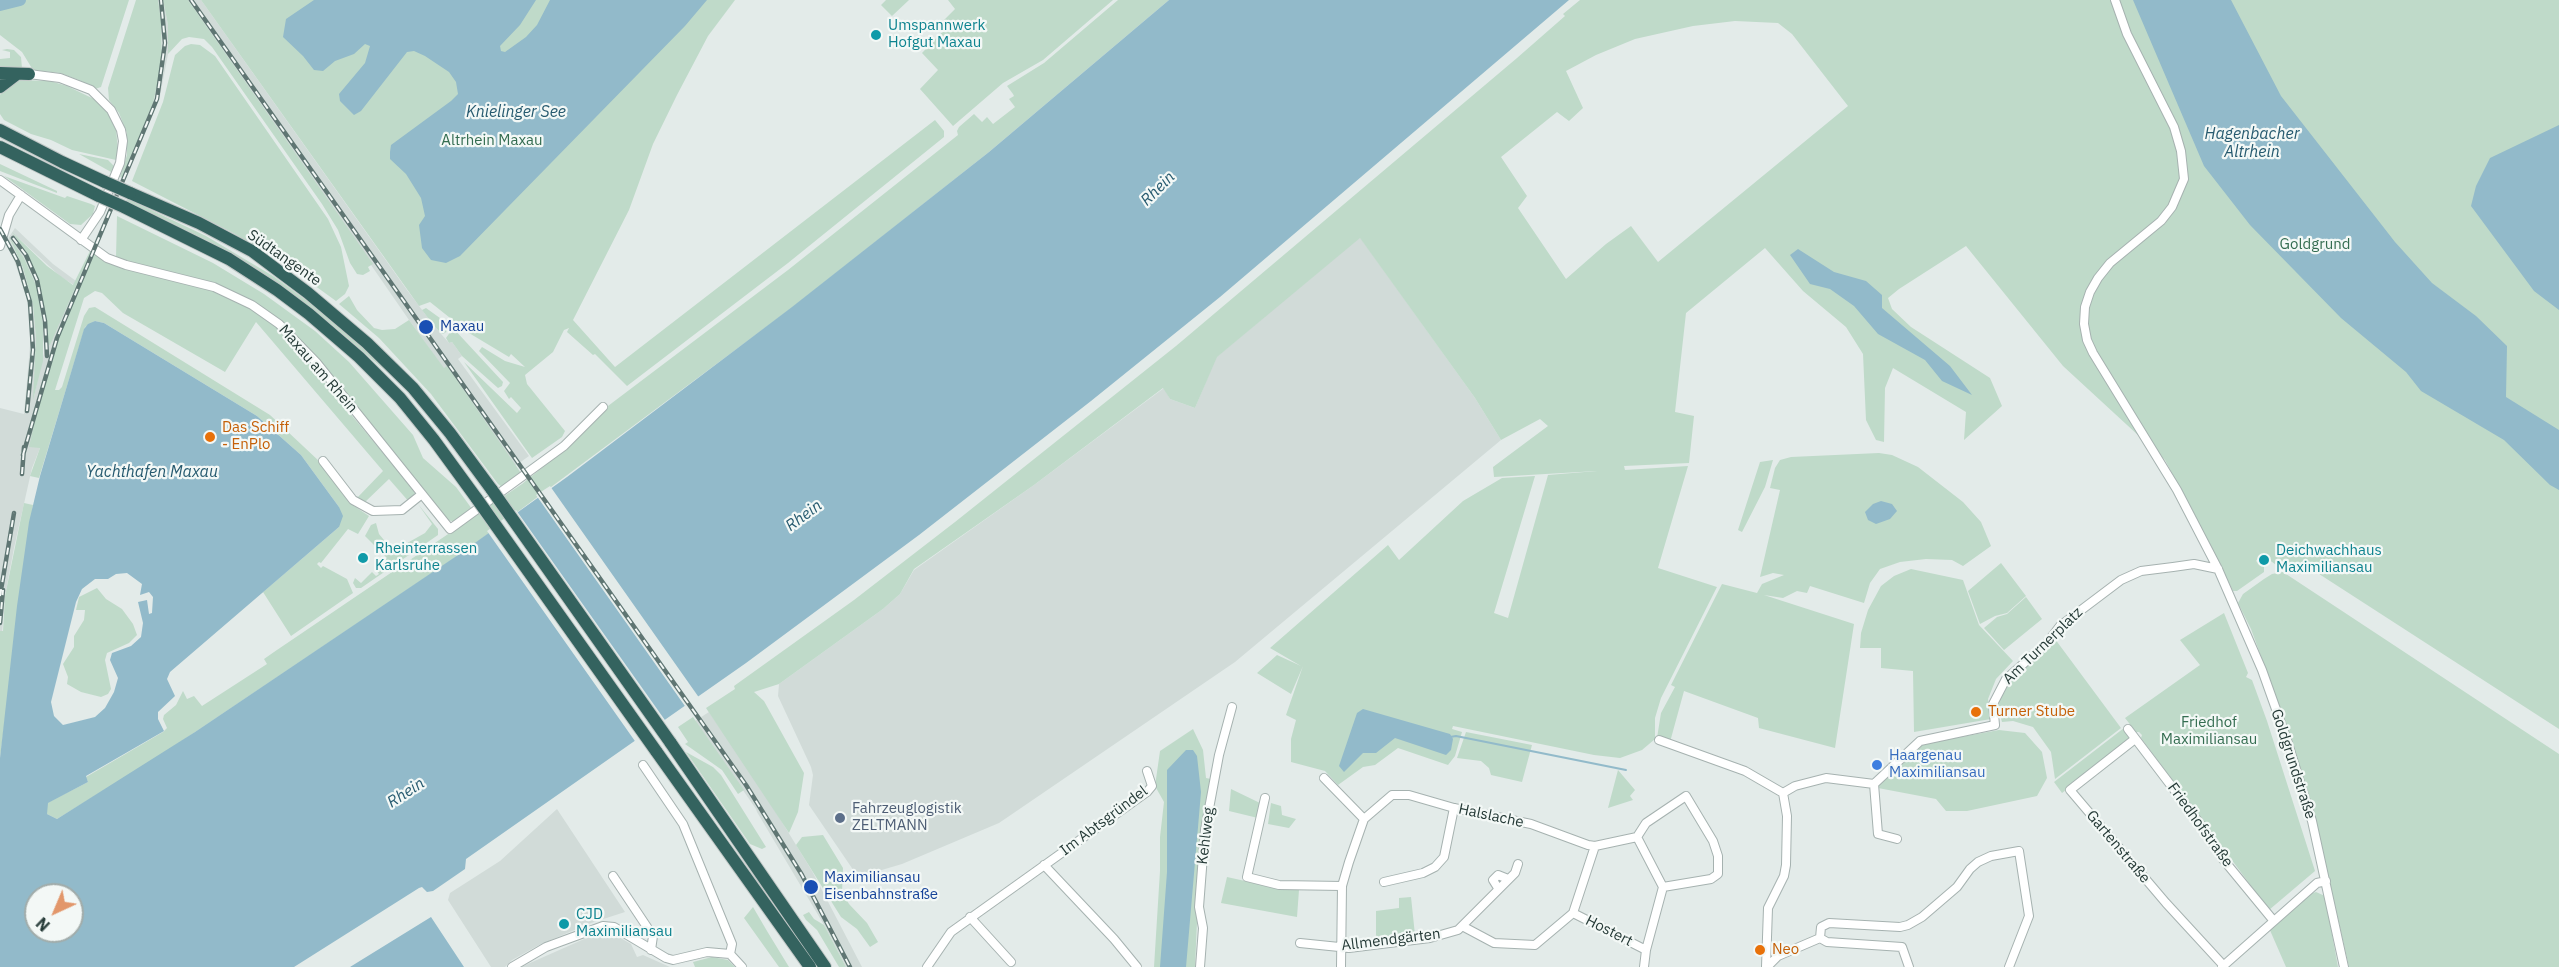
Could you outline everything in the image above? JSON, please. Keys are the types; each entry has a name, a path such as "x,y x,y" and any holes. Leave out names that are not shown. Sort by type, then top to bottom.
{"highway":[{"path":"0,73 23,74"},
{"path":"0,87 23,74"},
{"path":"0,122 23,142"},
{"name":"Südtangente","path":"0,130 105,182 199,223 252,251 316,299 375,350 413,388 492,490 825,967"},
{"name":"Südtangente","path":"0,147 229,259 317,321 359,357 400,398 477,499 810,967"}],"street":[{"name":"Goldgrundstraße","path":"2115,0 2127,34 2174,127 2181,151 2184,179 2172,207 2161,221 2110,263 2098,278 2090,292 2084,324 2093,353 2166,469 2218,569 2262,670 2312,821 2344,967"},
{"path":"23,74 60,78 90,90 111,110 121,130 123,141 120,163 100,212 81,240"},
{"name":"Maxau am Rhein","path":"0,180 101,255 118,262 214,287 252,305 279,324 316,362 450,529 555,453 603,407"},
{"path":"0,246 9,215 21,195"},
{"path":"323,460 353,500 373,511 402,510 422,494"},
{"name":"Am Turnerplatz","path":"1874,784 1920,741 1995,725 1993,704 2006,679 2047,643 2060,626 2121,580 2141,571 2194,564 2218,569"},
{"name":"Kehlweg","path":"1200,967 1203,928 1199,907 1205,830 1219,755 1232,706"},
{"name":"Friedhofstraße","path":"2128,729 2204,829 2222,858 2273,920"},
{"name":"Gartenstraße","path":"2135,739 2070,790 2222,966"},
{"path":"1659,740 1745,771 1783,793"},
{"path":"643,765 683,824 732,944 730,954"},
{"name":"Im Abtsgründel","path":"1044,865 1147,792 1152,786 1148,771"},
{"path":"1323,778 1364,819 1342,886 1341,967"},
{"path":"1783,793 1795,786 1826,778 1874,784 1878,834 1897,839"},
{"path":"1767,967 1768,908 1784,876 1786,865 1787,816 1783,793"},
{"name":"Halslache","path":"1364,819 1396,794 1409,795 1454,808 1531,824 1582,844 1595,846 1637,837"},
{"path":"1644,967 1646,950 1663,887 1637,837 1646,823 1686,796 1713,840 1718,856 1718,874 1711,879 1663,887"},
{"path":"1264,798 1247,876 1279,885 1342,886"},
{"path":"1384,882 1423,873 1435,867 1444,857 1454,808"},
{"path":"1518,864 1515,873 1498,888 1464,927 1494,942 1535,945 1573,913 1595,846"},
{"path":"1820,938 1821,927 1829,923 1900,927 1908,925 1958,887 1970,869 1978,862 1991,856 2019,851 2029,916 2009,967"},
{"path":"927,967 951,932 1044,865 1114,939 1137,967"},
{"path":"613,876 653,936 651,950"},
{"path":"2222,966 2317,883 2326,881"},
{"name":"Hostert","path":"1573,913 1646,950"},
{"path":"970,917 1011,962"},
{"path":"512,967 546,947 603,926 614,927 651,950 673,960 707,952 730,954 742,967"},
{"name":"Allmendgärten","path":"1300,943 1341,948 1430,938 1464,927"},
{"path":"1767,967 1778,956 1820,938"},
{"path":"1820,938 1827,942 1902,947 1909,967"}],"shaded area":[{"path":"158,0 163,0 168,25 168,54 160,96 97,248 93,245 148,118 159,82 162,42"},
{"path":"188,0 201,0 407,290 435,327 449,343 452,342 462,356 458,359 529,456 515,466 447,367 444,369 409,320"},
{"path":"15,228 53,264 76,281 74,285 61,277 15,235 29,257 39,282 49,344 91,252 94,254 57,338 38,402 33,430 40,448 32,468 14,548 5,596 0,658 0,408 24,414 31,328 26,295 7,245 9,237","holes":["9,238 24,258 36,285 45,349 34,396 36,338 33,305 23,268"]},
{"path":"1360,237 1475,398 1501,440 1235,662 999,823 902,864 858,877 809,805 813,775 778,696 779,684 883,609 900,594 914,570 1034,485 1164,388 1170,399 1195,408 1216,357"},
{"path":"709,712 755,778 812,871 862,967 846,967 756,809 695,721"},
{"path":"557,809 625,912 591,923 539,945 512,960 505,967 491,967 448,900 450,893 500,861"},
{"path":"600,932 610,932 631,944 637,957 643,955 670,967 521,967"}],"green space":[{"path":"0,0 129,0 101,87 95,89 60,73 33,70 22,52 0,35"},
{"path":"136,0 158,0 162,64 153,103 123,178 120,177 127,155 127,133 119,113 109,100 108,88"},
{"path":"163,0 188,0 373,264 368,267 370,271 363,275 357,274 350,263 338,230 322,204 212,47 204,39 189,37 182,39 168,54 168,25"},
{"name":"Altrhein Maxau","path":"201,0 735,0 708,36 677,95 653,144 629,210 573,320 615,367 935,120 944,131 944,137 788,263 627,386 595,354 593,355 567,332 569,328 564,330 553,352 525,375 527,384 565,431 562,437 532,458 464,362 517,413 521,408 511,397 509,399 504,391 510,383 479,351 482,347 505,361 525,367 511,354 509,357 469,333 430,302 419,306"},
{"path":"886,0 909,0 892,16 881,5"},
{"path":"948,0 1113,0 1043,60 1003,83 953,126 920,89 938,70 922,53 947,27 943,21 955,9"},
{"path":"1118,0 1169,0 989,152 793,307 465,551 155,759 57,819 47,814 47,803 88,782 86,777 163,732 167,728 163,719 164,715 176,705 183,691 187,699 194,696 202,706 267,664 264,659 274,652 522,484 569,446 604,409 788,270 958,135 959,127 974,114 982,122 987,117 993,124 1015,107 1009,99 1014,96 1007,86 1044,63"},
{"name":"Goldgrund","path":"1580,0 2559,0 2559,729 2316,572 2300,566 2279,567 2261,554 2256,561 2264,567 2264,572 2237,591 2233,591 2165,460 2063,366 1966,246 1888,298 1892,309 1911,327 1990,378 2002,406 1964,440 1966,412 1893,368 1885,388 1884,442 1876,440 1866,420 1863,354 1846,327 1803,291 1765,248 1686,313 1675,412 1694,416 1689,463 1624,466 1625,470 1688,466 1658,568 1717,587 1661,698 1655,718 1655,739 1642,750 1620,758 1594,755 1453,726 1452,729 1462,732 1455,756 1448,765 1398,748 1375,765 1363,767 1338,785 1325,771 1291,762 1291,739 1296,720 1286,715 1303,666 1291,694 1257,673 1277,655 1301,666 1270,648 1388,545 1399,560 1463,501 1502,478 1535,476 1494,613 1508,618 1548,475 1597,471 1494,477 1493,467 1548,426 1540,419 1501,440 1475,398 1360,238 1217,357 1195,408 1170,399 1163,388 1034,485 914,569 900,594 883,609 779,684 754,692 764,701 804,773 798,812 789,833 706,708 854,600 1176,346 1517,58 1565,16 1563,14","holes":["1735,21 1778,23 1792,34 1848,106 1658,262 1631,226 1606,244 1566,279 1518,208 1527,196 1501,157 1557,112 1569,121 1583,108 1566,71 1596,55 1635,39 1693,26"]},
{"path":"191,44 200,45 215,56 328,219 341,247 349,286 345,294 336,301 285,264 235,234 132,181 163,102 175,55"},
{"path":"2,50 14,50 21,57 22,68 0,70 0,59 10,58 10,52"},
{"path":"17,80 50,81 67,86 96,100 107,112 116,130 118,150 116,160 72,150 31,134 4,120 0,114 0,95 4,88"},
{"path":"79,154 108,160 114,166 111,172"},
{"path":"0,164 57,191 57,193 0,171"},
{"path":"4,176 65,198 67,196 91,204 95,206 93,214 81,225 70,224"},
{"path":"128,199 206,236 273,276 356,340 388,373 331,324 270,278 208,241 126,202"},
{"path":"117,216 213,263 264,294 315,331 349,362 413,435 423,458 456,487 472,509 455,522 448,520 340,386 258,305 116,257"},
{"path":"12,232 47,266 73,285 91,252 50,345 39,282 29,257"},
{"path":"9,237 24,258 36,285 43,324 43,361 33,400 36,338 33,305 23,268"},
{"path":"94,254 107,262 217,292 254,310 279,328 413,489 415,494 410,503 389,479 364,503 357,498 383,471 256,322 225,372 123,313 102,293 95,291 84,298 55,390 62,387 84,316 89,308 95,307 270,415 320,462 351,504 369,516 358,534 348,529 321,563 317,564 347,579 353,593 291,636 263,592 339,527 339,507 301,455 257,416 104,323 95,321 85,327 39,478 30,476 40,448 29,447 45,375 57,338"},
{"path":"349,296 357,310 374,328 395,329 409,320 444,368 447,366 521,473 502,487 498,484 431,394 379,338 339,304"},
{"path":"426,308 451,326 445,333 442,334 435,327 422,310"},
{"path":"453,328 503,382 502,386 498,388 462,356 452,342 449,343 446,338"},
{"path":"1879,453 1892,455 1918,467 1963,502 1981,522 1991,546 1963,566 1952,560 1926,559 1900,562 1880,569 1870,583 1864,603 1810,586 1807,593 1797,591 1783,598 1764,595 1854,624 1835,748 1759,728 1758,718 1684,691 1670,742 1657,738 1661,713 1675,687 1671,685 1722,584 1757,593 1762,584 1784,575 1773,573 1760,577 1780,490 1770,488 1775,468 1780,460 1791,457"},
{"path":"1773,460 1765,487 1742,532 1738,530 1760,462"},
{"path":"24,503 33,505 0,758 0,631 3,631 5,596"},
{"path":"418,504 438,529 438,535 361,588 356,588 353,583 355,578 361,583 372,572 376,576 379,574 375,569 387,558 365,536 371,525 376,523 379,534 393,551 425,533 432,524"},
{"path":"2001,563 2026,596 2007,613 1980,624 1968,591"},
{"path":"1911,569 1963,580 1979,625 2013,661 1996,679 1988,699 1991,719 1914,732 1913,671 1881,668 1881,648 1860,648 1861,633 1868,610 1881,586 1894,576"},
{"path":"2283,572 2559,754 2559,967 2349,967 2316,821 2291,738 2251,629 2238,603 2243,594 2264,579 2272,574"},
{"path":"97,588 106,599 122,609 133,624 137,635 129,643 107,653 105,660 111,689 108,694 101,697 81,692 67,684 68,677 63,664 74,647 74,636 84,620 85,610 76,610 79,597"},
{"path":"2026,597 2042,619 2004,650 1984,628 1997,617 2007,614"},
{"name":"Friedhof Maximiliansau","path":"2224,613 2248,673 2246,677 2252,680 2267,721 2315,871 2269,910 2141,738 2142,735 2136,732 2125,718 2200,665 2180,640"},
{"path":"2055,639 2121,728 2055,779 2051,752 2033,727 2013,721 2002,722 1997,704 2005,684"},
{"path":"693,717 744,790 738,794 722,770 685,744 688,742 678,727"},
{"path":"2124,728 2132,739 2062,793 2054,782"},
{"path":"1193,729 1203,750 1206,778 1211,779 1201,833 1195,967 1154,967 1160,837 1164,802 1155,786 1160,751"},
{"path":"1999,730 2025,733 2042,752 2047,778 2037,796 1967,811 1946,811 1936,799 1878,788 1878,785 1917,745"},
{"path":"1466,732 1532,745 1522,782 1491,775 1489,768 1481,761 1457,758"},
{"path":"686,752 713,767 721,775 766,847 762,849 750,844"},
{"path":"1618,770 1635,790 1630,796 1633,800 1608,808"},
{"path":"1231,789 1260,803 1258,818 1229,811"},
{"path":"1271,803 1281,806 1282,815 1296,819 1289,828 1268,824"},
{"path":"823,835 843,868 842,892 849,904 867,923 878,942 870,947 857,929 841,917 796,845 802,837"},
{"path":"1227,877 1281,889 1299,890 1297,917 1221,903"},
{"path":"2316,892 2325,896 2338,967 2286,967 2269,928 2310,894"},
{"path":"1411,897 1415,935 1376,942 1376,911 1399,908 1399,898"},
{"path":"753,907 789,967 779,967 744,918"},
{"path":"809,912 814,919 824,925 846,967 839,967 817,930 806,920 803,915"},
{"path":"712,957 728,960 735,967 695,967 693,962"}],"water":[{"name":"Knielinger See","path":"314,0 536,0 520,25 500,46 501,51 505,52 526,37 537,25 550,0 707,0 685,26 460,256 446,263 431,260 422,248 419,225 425,216 421,198 406,174 390,159 390,152 391,145 458,94 456,82 449,72 425,56 414,51 407,52 361,111 354,115 340,101 339,94 365,63 370,46 365,44 354,54 335,61 323,71 314,70 283,37 286,19"},
{"path":"1169,0 1569,0 1220,297 1091,401 919,535 746,663 466,859 465,869 433,891 427,892 422,887 419,888 294,967 0,967 0,758 17,606 29,522 40,476 84,329 88,324 95,321 104,323 257,416 301,455 339,507 343,516 339,527 170,672 167,679 175,696 158,712 158,719 164,731 86,776 88,782 48,803 47,814 57,819 195,732 458,555 567,477 792,307 989,152","holes":["127,573 142,584 140,595 149,592 153,597 152,613 149,614 147,600 138,602 143,623 141,637 131,646 112,653 110,660 118,678 114,692 105,708 95,717 63,725 54,716 51,702 76,602 82,589 95,579 108,579 116,574"]},
{"name":"Hagenbacher Altrhein","path":"2133,0 2231,0 2281,96 2395,242 2432,283 2476,316 2507,346 2506,397 2559,430 2559,490 2550,485 2504,440 2421,391 2406,372 2341,318 2250,225 2204,166"},
{"path":"2559,125 2559,310 2534,291 2471,206 2476,186 2490,158"},
{"path":"1798,249 1834,272 1866,281 1882,295 1882,308 1950,366 1972,395 1942,381 1925,360 1878,334 1854,306 1830,289 1810,284 1790,255"},
{"path":"1881,501 1892,504 1897,511 1890,519 1876,524 1868,520 1865,512 1873,504"},
{"path":"1363,709 1450,734 1453,739 1451,750 1446,755 1395,738 1376,753 1363,753 1344,772 1339,766 1357,713"},
{"path":"1186,750 1193,750 1197,756 1201,792 1186,967 1160,967 1167,872 1167,770"},
{"path":"431,917 464,967 350,967"}],"pier":[{"path":"550,486 700,699 687,709 536,495"},
{"path":"516,510 667,723 637,744 487,531"}],"waterway":[{"path":"0,5 20,0"},
{"path":"1450,737 1456,736 1626,770"}],"railway":[{"path":"23,455 57,338 157,99 165,43 161,0"},
{"path":"191,0 746,785 802,875 850,967"},
{"path":"0,229 18,262 30,302 33,350 27,411"},
{"path":"13,238 26,255 37,280 45,321 47,356"},
{"path":"22,474 24,447"},
{"path":"0,596 14,513"},
{"path":"0,623 3,590"}],"place":[{"name":"Umspannwerk Hofgut Maxau","path":"876,35"},
{"name":"Maxau","path":"426,327"},
{"name":"Das Schiff - EnPlo","path":"210,437"},
{"name":"Rheinterrassen Karlsruhe","path":"363,558"},
{"name":"Deichwachhaus Maximiliansau","path":"2264,560"},
{"name":"Turner Stube","path":"1976,712"},
{"name":"Haargenau Maximiliansau","path":"1877,765"},
{"name":"Fahrzeuglogistik ZELTMANN","path":"840,818"},
{"name":"Maximiliansau Eisenbahnstraße","path":"811,887"},
{"name":"CJD Maximiliansau","path":"564,924"},
{"name":"Neo","path":"1760,950"}],"water label":[{"name":"Rhein","path":"1158,189"},
{"name":"Yachthafen Maxau","path":"152,472"},
{"name":"Rhein","path":"804,516"},
{"name":"Rhein","path":"406,793"}]}
